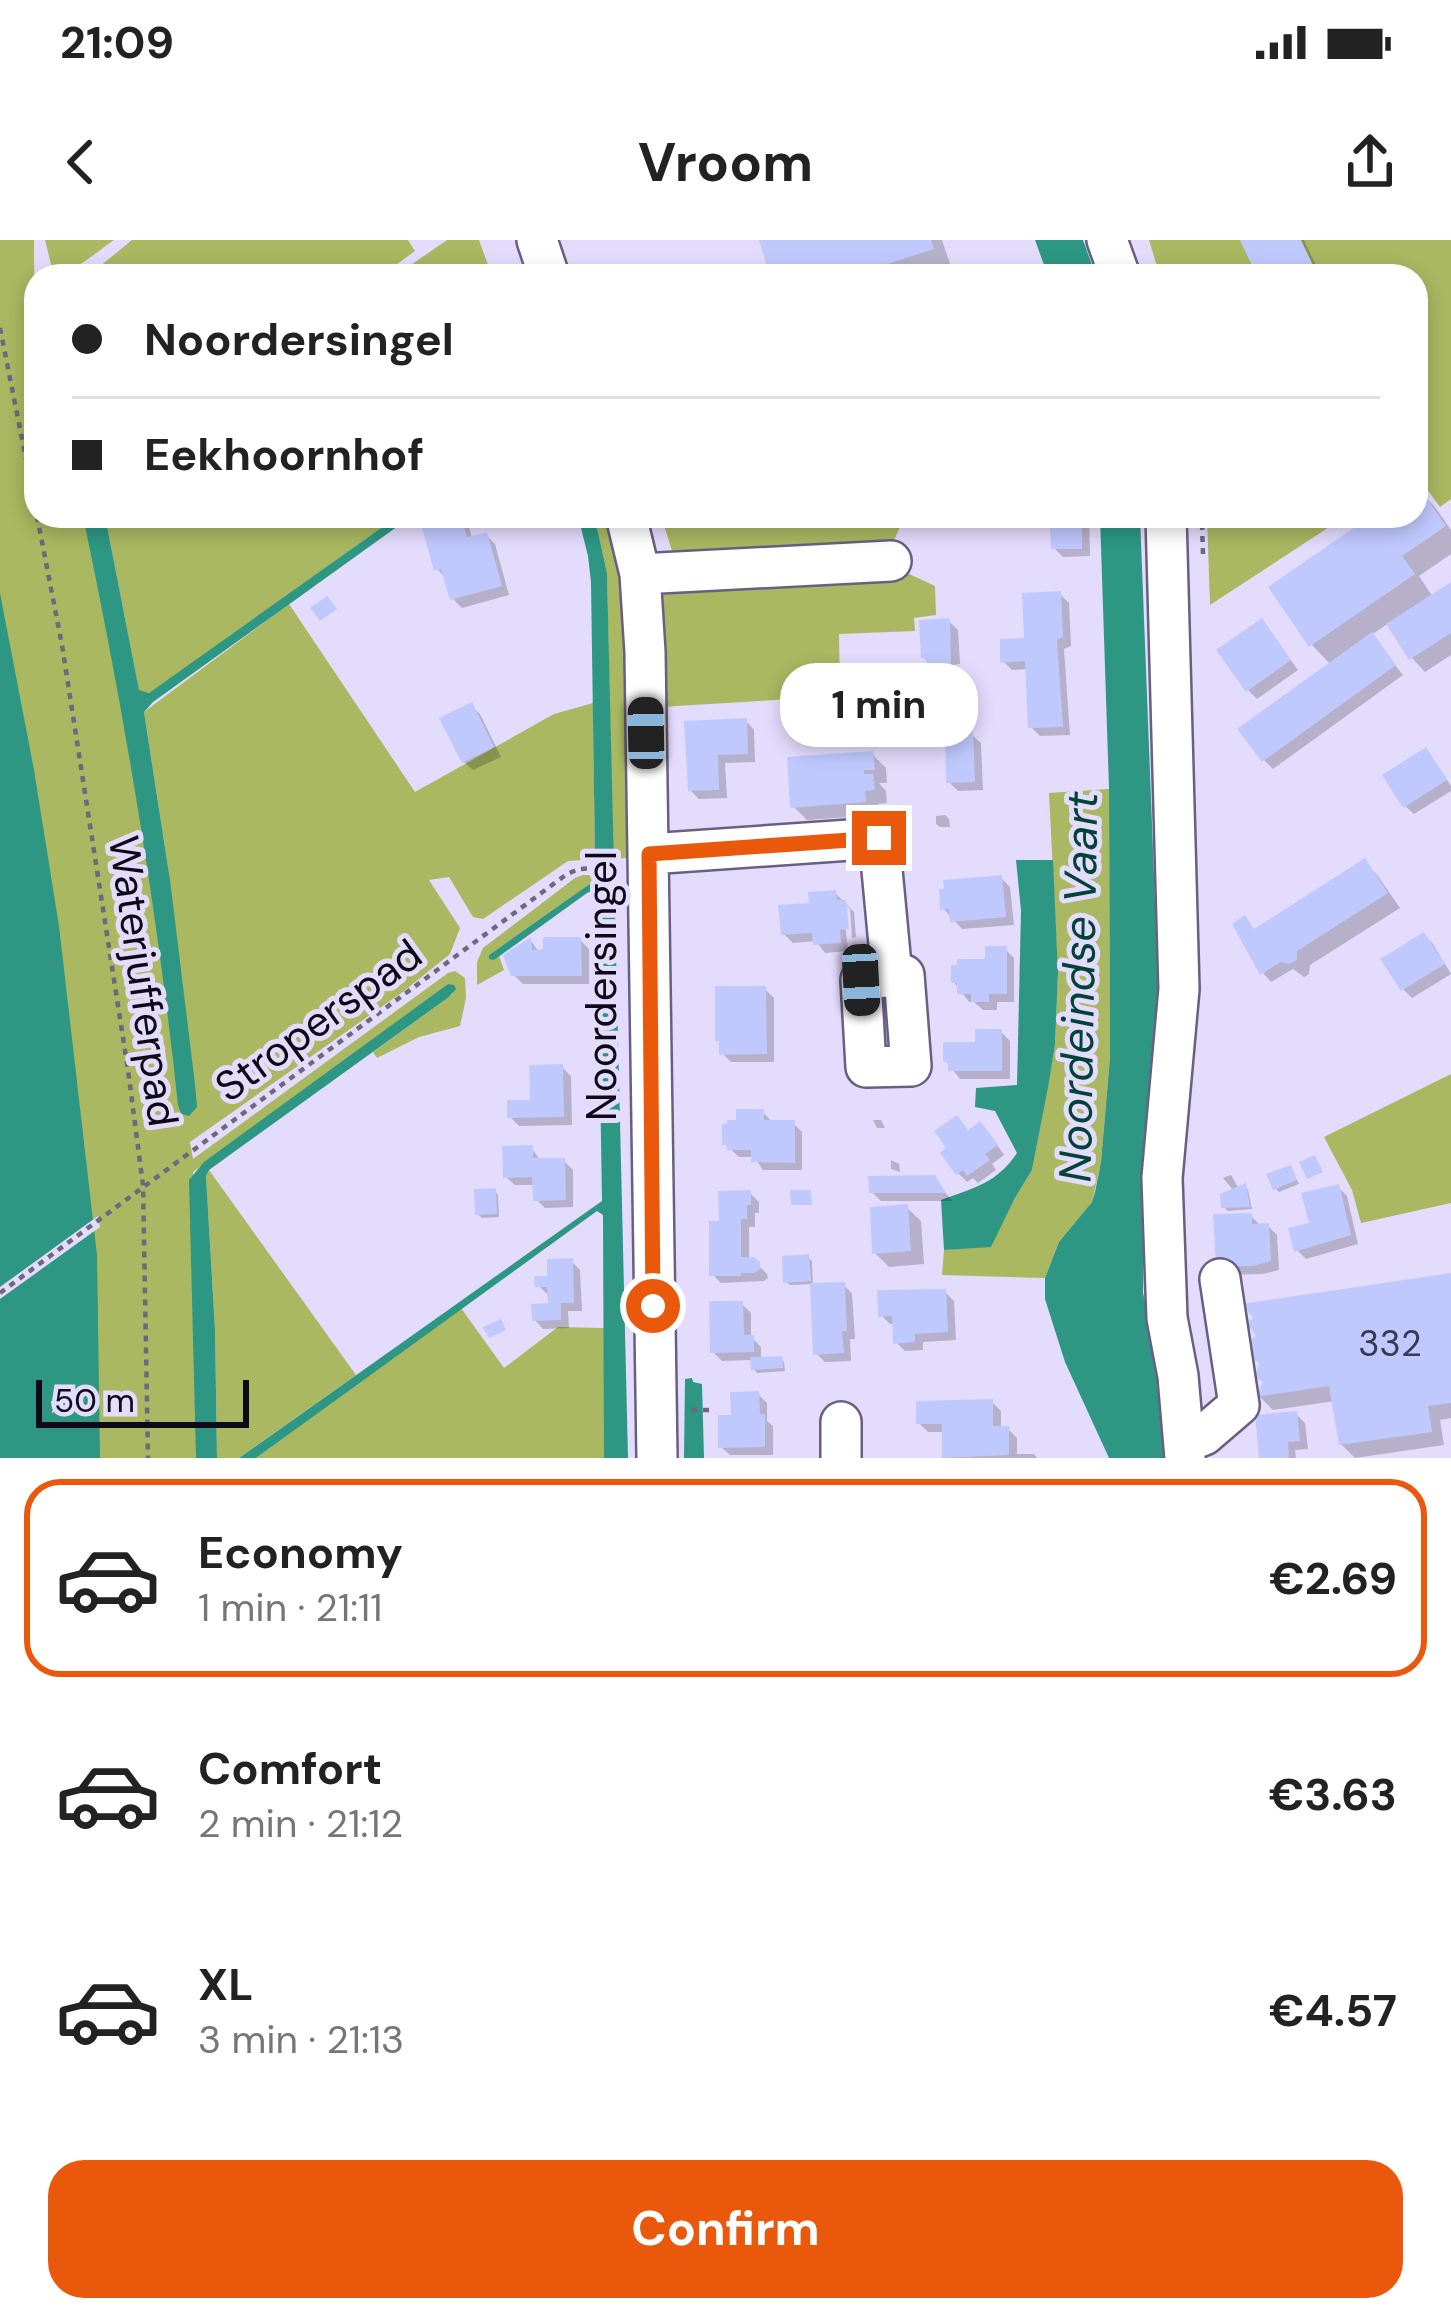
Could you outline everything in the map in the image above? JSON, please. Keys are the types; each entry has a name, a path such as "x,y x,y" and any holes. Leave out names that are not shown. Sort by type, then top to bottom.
{"street":[{"name":"Noordersingel","path":"629,528 640,574 637,860 650,1133 657,1458"},
{"path":"1166,528 1179,988 1162,1178 1167,1318 1185,1450"},
{"path":"640,574 891,561"},
{"path":"637,860 879,838 892,976"},
{"path":"1185,1450 1239,1405 1220,1279"}],"path":[{"name":"Waterjufferpad","path":"0,328 24,448"},
{"name":"Waterjufferpad","path":"40,528 62,644 143,1185 148,1458"},
{"name":"Stroperspad","path":"0,1293 567,874 637,860"},
{"path":"678,1410 709,1410"}],"shaded area":[{"path":"0,240 34,240 34,264 24,264 24,528 97,528 170,880 144,712 289,604 415,792 554,714 593,703 595,859 568,861 483,919 473,917 449,877 429,880 460,928 450,954 190,1142 193,1159 448,973 455,971 465,978 460,1026 419,1037 377,1058 373,1052 449,997 453,993 448,984 193,1172 204,1458 0,1458"},
{"path":"45,240 114,240 81,264 51,264"},
{"path":"132,240 408,240 415,251 397,264 103,264"},
{"path":"447,240 479,240 488,264 412,264"},
{"path":"1035,240 1083,240 1092,264 1044,264"},
{"path":"1149,240 1451,240 1451,499 1440,507 1428,490 1428,264 1156,264"},
{"path":"85,528 107,528 139,690 149,693 381,528 395,528 144,712 195,1084 197,1107 189,1116 181,1114 178,1105 138,809"},
{"path":"107,528 381,528 150,693 139,691"},
{"path":"581,528 596,528 607,573 628,1458 604,1458 603,1215 597,1211 256,1458 239,1458 602,1201 597,893 587,893 494,960 489,959 598,875 588,556"},
{"path":"596,528 620,528 626,556 631,854 613,859 607,573"},
{"path":"665,528 900,528 884,550 674,557"},
{"path":"1100,528 1140,528 1159,1004 1145,1154 1143,1293 1155,1342 1164,1458 1109,1458 1065,1362 1045,1299 1045,1278 1059,1242 1092,1202 1101,1162 1110,1058 1109,789"},
{"path":"1207,528 1328,528 1210,605"},
{"path":"878,568 907,573 935,586 936,615 914,618 915,631 839,634 840,696 660,707 653,611 657,588 664,582 700,574"},
{"path":"0,593 59,926 97,1255 100,1458 0,1458"},
{"path":"1109,789 1110,1058 1101,1162 1092,1202 1059,1242 1045,1278 942,1275 944,1250 991,1246 1032,1170 1055,1045 1058,973 1049,793"},
{"path":"1016,860 1053,860 1058,973 1048,1087 1032,1170 991,1247 944,1250 941,1200 993,1178 1017,1153 995,1111 975,1107 976,1088 1017,1085 1021,911"},
{"path":"583,875 598,875 489,955 494,960 499,956 504,970 477,985 477,962 483,948"},
{"path":"448,984 456,989 449,997 209,1170 217,1458 196,1458 189,1180 204,1162"},
{"path":"1451,1074 1451,1203 1361,1223 1352,1190 1324,1137"},
{"path":"209,1170 356,1375 239,1458 217,1458"},
{"path":"461,1308 504,1368 558,1327 604,1328 604,1458 256,1458"},
{"path":"685,1379 702,1384 704,1458 684,1458"}],"pier":[{"path":"98,1216 100,1227 0,1299 0,1287"}],"building":[{"path":"759,240 931,240 934,249 887,264 766,264"},
{"path":"1240,240 1301,240 1312,264 1251,264"},
{"path":"1428,500 1446,526 1402,556 1415,574 1309,647 1268,587 1354,528 1428,528"},
{"path":"422,528 464,528 467,537 487,532 502,586 450,600 441,569 434,571"},
{"path":"1050,528 1082,528 1082,549 1051,549"},
{"path":"1451,582 1451,633 1409,660 1386,624"},
{"path":"1061,591 1063,637 1057,640 1063,727 1028,728 1025,661 1000,663 1000,639 1024,638 1022,593"},
{"path":"327,596 337,609 320,621 310,608"},
{"path":"950,618 951,667 927,669 926,658 921,658 919,620"},
{"path":"1262,618 1291,660 1246,692 1216,650"},
{"path":"1372,632 1396,665 1262,762 1237,729"},
{"path":"928,684 930,733 914,733 912,685"},
{"path":"472,702 494,747 462,763 439,718"},
{"path":"886,704 888,726 852,728 851,706"},
{"path":"747,718 748,754 718,755 719,790 688,791 684,721"},
{"path":"973,731 975,782 946,783 945,733"},
{"path":"1426,747 1447,780 1403,808 1382,775"},
{"path":"873,751 875,770 864,770 864,774 873,774 875,790 865,791 866,802 790,808 787,757"},
{"path":"1365,858 1388,893 1297,951 1297,960 1281,962 1260,975 1232,924 1245,915 1254,929"},
{"path":"1002,875 1006,917 950,922 949,909 940,910 943,880"},
{"path":"836,890 837,900 846,900 849,929 840,930 841,943 813,945 812,933 781,935 778,905 809,903 808,892"},
{"path":"1424,932 1445,964 1401,991 1380,959"},
{"path":"531,937 532,950 543,949 543,937 581,937 582,976 511,976 503,955"},
{"path":"985,946 1007,946 1007,994 989,994 989,1002 971,1002 971,994 957,994 957,983 951,983 951,965 957,965 957,959 985,959"},
{"path":"715,986 766,986 767,1054 719,1055"},
{"path":"975,1029 1002,1029 1002,1071 948,1071 943,1042 975,1042"},
{"path":"563,1064 564,1117 507,1118 507,1100 530,1100 529,1065"},
{"path":"736,1109 764,1109 764,1120 795,1120 795,1163 751,1162 751,1150 727,1150 722,1145 722,1124 736,1120"},
{"path":"957,1115 968,1130 980,1121 998,1145 985,1154 990,1160 967,1176 963,1170 956,1175 940,1153 946,1148 934,1131"},
{"path":"533,1145 533,1158 565,1158 566,1200 533,1201 532,1177 503,1178 502,1146"},
{"path":"1315,1155 1323,1172 1307,1179 1299,1162"},
{"path":"1291,1165 1297,1180 1273,1190 1266,1174"},
{"path":"935,1175 946,1193 869,1193 868,1176"},
{"path":"1246,1183 1250,1207 1221,1208 1220,1194"},
{"path":"1339,1184 1351,1235 1294,1252 1288,1228 1309,1223 1301,1193"},
{"path":"496,1188 497,1214 475,1215 474,1189"},
{"path":"751,1190 747,1219 741,1219 741,1257 754,1257 760,1269 741,1276 709,1276 709,1221 719,1221 718,1191"},
{"path":"790,1190 811,1190 812,1205 791,1205"},
{"path":"908,1204 911,1251 872,1254 870,1207"},
{"path":"1252,1213 1252,1224 1269,1223 1271,1261 1216,1267 1213,1214"},
{"path":"809,1254 811,1281 783,1283 782,1256"},
{"path":"573,1258 574,1303 561,1303 561,1320 532,1321 531,1304 548,1303 547,1287 535,1287 534,1276 547,1276 547,1259"},
{"path":"1451,1273 1451,1403 1428,1406 1432,1432 1339,1445 1329,1386 1256,1397 1263,1381 1254,1377 1260,1363 1252,1359 1249,1341 1256,1336 1246,1323 1253,1318 1242,1304"},
{"path":"845,1282 844,1353 813,1355 810,1283"},
{"path":"946,1289 948,1332 915,1334 915,1342 893,1344 892,1316 878,1317 877,1290"},
{"path":"709,1301 743,1301 744,1335 754,1335 754,1352 710,1353"},
{"path":"501,1319 506,1330 489,1338 483,1327"},
{"path":"782,1356 783,1368 751,1370 750,1357"},
{"path":"759,1391 765,1447 718,1448 718,1415 731,1415 730,1392"},
{"path":"993,1399 993,1426 1009,1426 1009,1455 942,1458 942,1424 916,1424 916,1401"},
{"path":"1297,1411 1300,1441 1288,1442 1289,1458 1259,1458 1255,1415"}],"route":[{"path":"653,1306 649,854 879,838"}],"water label":[{"name":"Noordeindse Vaart","path":"1078,987"}]}
